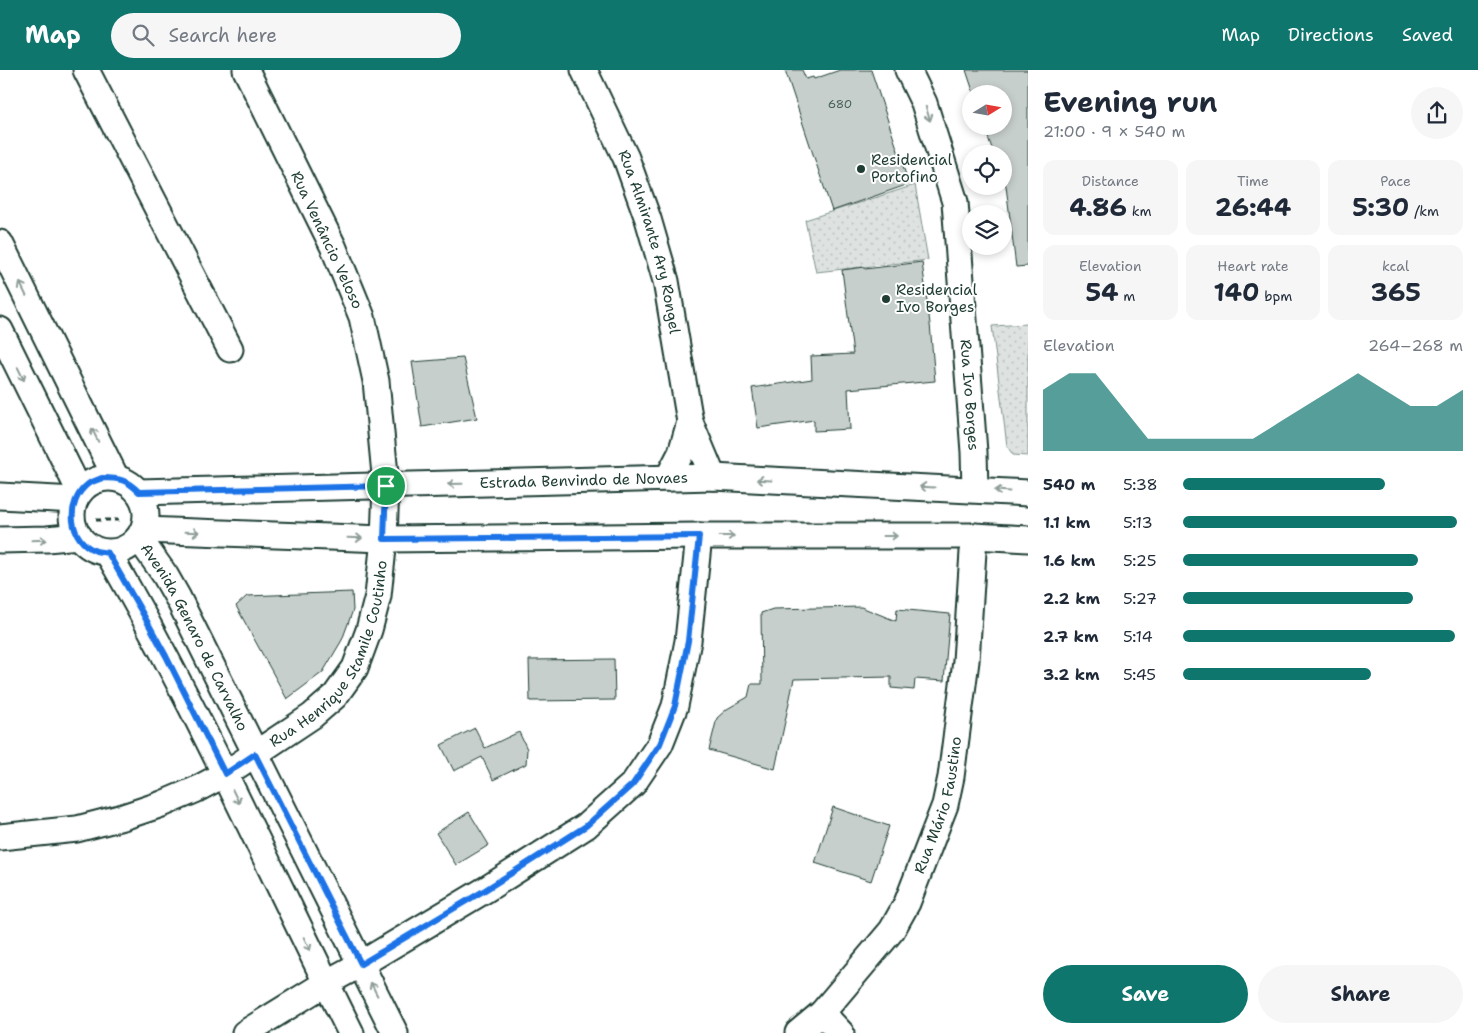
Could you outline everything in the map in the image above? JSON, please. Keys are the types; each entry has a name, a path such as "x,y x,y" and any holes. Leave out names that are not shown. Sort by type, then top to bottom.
{"street":[{"path":"86,70 230,348"},
{"name":"Rua Venâncio Veloso","path":"246,70 333,246 362,317 376,381 386,486 384,539"},
{"name":"Rua Almirante Ary Rongel","path":"584,70 626,158 648,219 666,281 690,422 713,477"},
{"name":"Rua Ivo Borges","path":"908,70 924,103 955,202 974,452 975,489"},
{"path":"0,243 116,478"},
{"path":"0,330 77,496"},
{"name":"Rua Almirante Ary Rongel","path":"668,478 681,453 690,422"},
{"name":"Estrada Benvindo de Novaes","path":"139,492 713,477 1028,493"},
{"path":"102,478 116,478 125,481 139,492 144,500 147,519 142,534 133,544 125,549 108,553 96,551 87,545 74,529 72,510 77,496 90,483 102,478"},
{"path":"0,496 77,496"},
{"path":"142,534 384,539 699,536 974,536 1028,538"},
{"name":"Avenida Genaro de Carvalho","path":"142,534 178,598 395,1033"},
{"path":"0,540 79,536"},
{"path":"245,1033 485,890 586,826 633,784 660,744 675,706 688,641 699,536"},
{"name":"Rua Mário Faustino","path":"798,1033 822,1013 892,930 907,903 945,805 951,777 966,661 974,536"},
{"name":"Rua Henrique Stamile Coutinho","path":"0,837 77,829 162,804 225,774 312,716 334,696 355,668 369,630 378,596 384,539"},
{"path":"108,553 148,622 225,774 351,1033"},
{"path":"822,1013 841,1033"}],"shaded area":[{"path":"915,185 928,260 816,272 805,220"},
{"path":"1028,324 1028,456 1013,455 1007,446 992,326"}],"building":[{"path":"785,70 802,70 806,79 813,77 814,79 840,70 871,70 909,184 832,211"},
{"path":"966,70 1028,70 1028,266 1016,267 1012,235 1012,205 1008,205 1007,195 1012,195 1012,145 991,145 987,135 1012,135 1012,85 971,85"},
{"path":"922,262 935,381 848,389 850,429 814,431 814,420 758,428 752,388 812,379 811,356 853,354 842,270"},
{"path":"463,358 477,418 422,427 412,362"},
{"path":"352,592 353,610 342,640 323,672 287,699 236,606 247,596"},
{"path":"861,607 896,621 897,609 950,614 944,681 915,679 914,690 891,688 891,677 794,679 775,769 709,750 717,718 727,709 748,697 751,684 762,684 761,613 773,609"},
{"path":"614,659 615,700 530,701 529,660"},
{"path":"475,728 485,748 519,732 527,749 526,764 493,780 482,757 454,771 441,745"},
{"path":"833,807 889,826 871,881 815,863"},
{"path":"469,812 489,845 456,865 436,833"}],"place":[{"name":"Residencial Portofino","path":"861,169"},
{"name":"Residencial Ivo Borges","path":"886,299"}],"route":[{"path":"102,478 116,478 125,481 139,492 386,486 384,539 699,536 688,641 675,706 660,744 633,784 586,826 485,890 361,964 255,754 225,774 166,656 108,553 96,551 79,536 74,529 72,510 80,492 90,483 102,478"}]}
